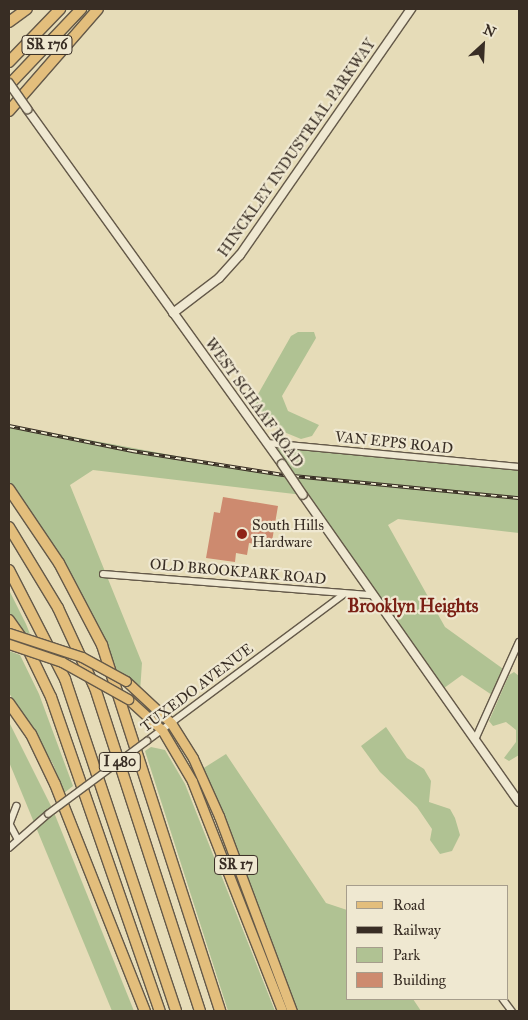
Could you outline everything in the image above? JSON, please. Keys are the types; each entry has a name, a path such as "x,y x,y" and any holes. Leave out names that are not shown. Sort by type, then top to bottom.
{"highway":[{"path":"9,17 20,9"},
{"path":"9,22 27,9"},
{"name":"SR 176","path":"9,62 60,9"},
{"name":"SR 176","path":"10,84 81,9"},
{"path":"9,111 98,9"},
{"path":"9,489 63,570 102,645 220,1011"},
{"name":"I 480","path":"9,527 58,608 95,688 200,1011"},
{"name":"I 480","path":"9,570 68,686 176,1011"},
{"path":"9,620 25,643 51,697 160,1011"},
{"path":"9,703 31,734 55,784 145,1011"}],"main road":[{"name":"SR 17","path":"9,633 82,657 126,681 171,723 193,758 219,816 292,1011"},
{"name":"SR 17","path":"9,644 62,662 128,698 162,730 192,781 282,1011"}],"street":[{"name":"HINCKLEY INDUSTRIAL PARKWAY","path":"173,313 219,278 240,255 411,9"},
{"name":"WEST SCHAAF ROAD","path":"10,84 304,495 519,802"},
{"name":"VAN EPPS ROAD","path":"266,443 519,467"},
{"name":"OLD BROOKPARK ROAD","path":"103,574 344,594 372,594"},
{"name":"TUXEDO AVENUE","path":"9,848 48,814 344,594"},
{"path":"475,740 519,642"},
{"path":"17,806 10,824 18,839"},
{"path":"504,1000 512,1011"}],"green space":[{"path":"298,332 314,332 316,338 282,396 288,411 319,425 312,436 301,439 279,430 253,403 291,336"},
{"path":"9,425 290,477 267,443 519,467 519,533 398,519 388,525 445,627 506,671 495,697 462,675 440,691 303,495 93,470 70,485 142,663 140,692 118,675 86,610 9,489"},
{"path":"9,590 30,634 20,631 9,616"},
{"path":"9,651 20,655 39,694 73,786 64,793 53,764 9,693"},
{"path":"514,672 519,676 519,755 509,761 504,758 516,742 516,730 506,722 493,726 489,721 509,675"},
{"path":"9,722 53,810 134,1011 112,1011 9,762"},
{"path":"386,727 407,758 424,769 431,781 429,802 450,809 455,818 460,835 452,851 440,854 430,840 432,829 417,807 380,772 361,746"},
{"path":"151,747 165,750 185,784 275,1011 228,1011 145,751"},
{"path":"226,754 326,903 346,910 346,1000 414,1000 421,1011 292,1011 199,771"}],"building":[{"name":"South Hills Hardware","path":"223,497 278,506 271,547 249,543 247,555 236,553 235,562 206,558 214,512 220,513"}],"railway":[{"path":"9,426 132,451 283,475 519,498"}],"place":[{"name":"South Hills Hardware","path":"242,534"}],"district":[{"name":"Brooklyn Heights","path":"413,606"}]}
